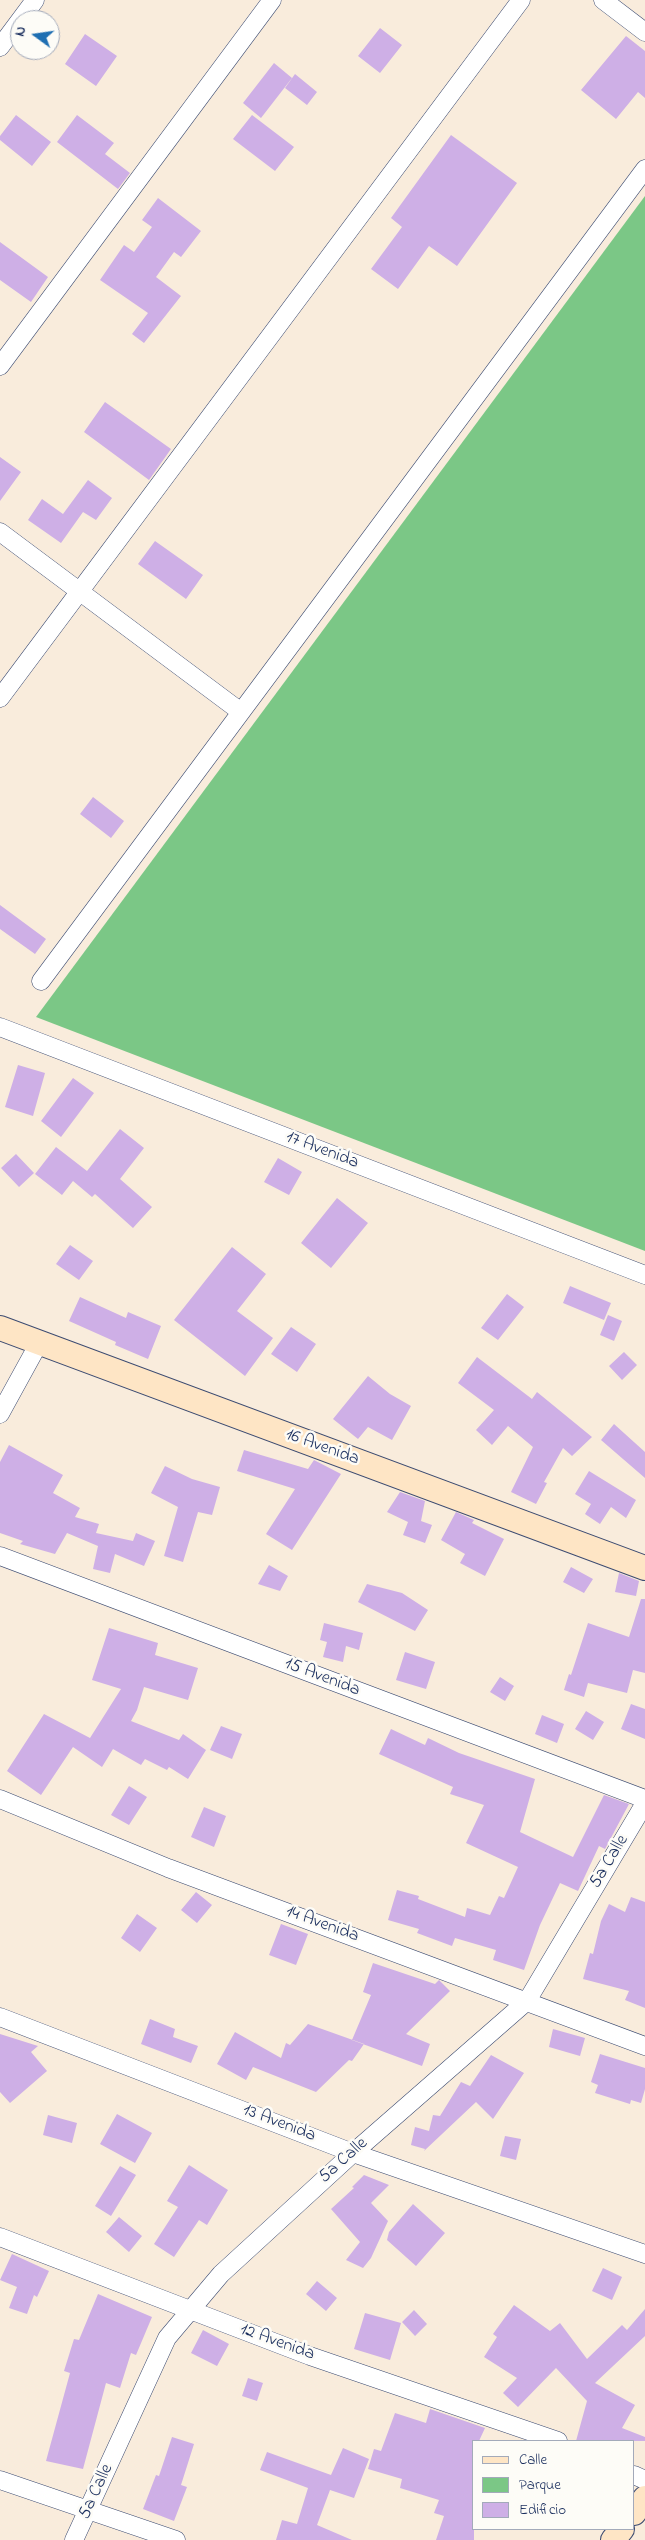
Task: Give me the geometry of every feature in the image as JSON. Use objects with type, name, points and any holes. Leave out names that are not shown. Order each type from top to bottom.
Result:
[{"type":"main road","name":"16 Avenida","points":[[0,1328],[645,1568]]},
{"type":"main road","points":[[635,2512],[645,2498]]},
{"type":"main road","points":[[613,2540],[621,2530]]},
{"type":"street","points":[[0,47],[34,0]]},
{"type":"street","points":[[0,366],[272,0]]},
{"type":"street","points":[[0,698],[521,0]]},
{"type":"street","points":[[603,0],[645,32]]},
{"type":"street","points":[[41,981],[645,169]]},
{"type":"street","points":[[0,532],[241,712]]},
{"type":"street","name":"17 Avenida","points":[[0,1028],[645,1275]]},
{"type":"street","points":[[0,1414],[39,1342]]},
{"type":"street","name":"15 Avenida","points":[[0,1556],[645,1799]]},
{"type":"street","name":"14 Avenida","points":[[0,1799],[168,1868],[645,2046]]},
{"type":"street","name":"5a Calle","points":[[74,2540],[90,2509],[167,2338],[221,2274],[352,2153],[527,2001],[645,1803]]},
{"type":"street","name":"13 Avenida","points":[[0,2017],[352,2153],[645,2254]]},
{"type":"street","name":"12 Avenida","points":[[0,2237],[310,2356],[555,2440]]},
{"type":"street","points":[[0,2480],[90,2509],[176,2540]]},
{"type":"green space","points":[[645,196],[645,1251],[36,1017]]},
{"type":"building","points":[[380,28],[402,45],[380,73],[358,56]]},
{"type":"building","points":[[85,34],[117,56],[96,86],[65,64]]},
{"type":"building","points":[[626,36],[645,51],[645,98],[638,92],[616,119],[581,90]]},
{"type":"building","points":[[274,63],[292,78],[261,118],[243,103]]},
{"type":"building","points":[[295,74],[317,92],[307,105],[285,88]]},
{"type":"building","points":[[16,115],[51,142],[32,166],[0,140],[0,136]]},
{"type":"building","points":[[77,115],[114,143],[105,154],[130,173],[118,189],[57,142]]},
{"type":"building","points":[[252,115],[294,147],[275,171],[233,139]]},
{"type":"building","points":[[451,135],[517,183],[457,266],[429,246],[398,289],[371,269],[402,227],[391,218]]},
{"type":"building","points":[[158,198],[201,231],[181,257],[174,252],[156,277],[181,296],[144,343],[132,334],[148,313],[100,280],[124,245],[134,252],[152,227],[142,220]]},
{"type":"building","points":[[0,242],[48,277],[31,302],[0,280]]},
{"type":"building","points":[[105,402],[171,449],[149,480],[84,432]]},
{"type":"building","points":[[0,457],[21,472],[0,501]]},
{"type":"building","points":[[88,480],[112,498],[96,520],[83,512],[61,543],[28,520],[42,499],[63,514]]},
{"type":"building","points":[[155,541],[203,575],[186,599],[138,564]]},
{"type":"building","points":[[93,797],[124,821],[111,838],[80,814]]},
{"type":"building","points":[[0,905],[46,939],[35,954],[0,929]]},
{"type":"building","points":[[18,1065],[45,1073],[33,1116],[5,1107]]},
{"type":"building","points":[[73,1078],[94,1093],[61,1137],[41,1121]]},
{"type":"building","points":[[120,1129],[144,1148],[120,1179],[152,1207],[133,1228],[95,1194],[92,1197],[73,1181],[62,1195],[35,1174],[56,1147],[87,1171]]},
{"type":"building","points":[[16,1154],[34,1173],[19,1187],[1,1168]]},
{"type":"building","points":[[278,1158],[302,1172],[289,1195],[264,1182]]},
{"type":"building","points":[[337,1198],[368,1223],[331,1268],[301,1243]]},
{"type":"building","points":[[70,1245],[93,1261],[79,1280],[56,1264]]},
{"type":"building","points":[[232,1247],[266,1274],[237,1311],[273,1338],[245,1376],[174,1320]]},
{"type":"building","points":[[570,1286],[611,1303],[604,1320],[563,1303]]},
{"type":"building","points":[[507,1294],[524,1307],[498,1340],[481,1328]]},
{"type":"building","points":[[80,1297],[126,1318],[128,1312],[161,1326],[148,1359],[115,1345],[116,1342],[69,1321]]},
{"type":"building","points":[[608,1315],[622,1321],[614,1341],[600,1335]]},
{"type":"building","points":[[291,1327],[316,1344],[297,1372],[271,1354]]},
{"type":"building","points":[[624,1352],[637,1365],[622,1380],[609,1366]]},
{"type":"building","points":[[477,1357],[532,1399],[537,1392],[592,1437],[572,1456],[563,1448],[544,1482],[547,1483],[536,1504],[511,1492],[533,1447],[508,1426],[492,1445],[476,1430],[494,1410],[458,1383]]},
{"type":"building","points":[[368,1376],[390,1394],[411,1406],[392,1440],[368,1427],[358,1439],[333,1419]]},
{"type":"building","points":[[614,1424],[645,1452],[645,1478],[601,1440]]},
{"type":"building","points":[[9,1445],[63,1475],[53,1493],[80,1508],[75,1517],[99,1524],[96,1533],[133,1541],[136,1533],[155,1541],[144,1566],[115,1554],[110,1573],[93,1569],[98,1546],[67,1533],[55,1554],[20,1544],[23,1541],[0,1533],[0,1462]]},
{"type":"building","points":[[244,1450],[308,1469],[314,1460],[341,1474],[292,1550],[266,1534],[295,1489],[237,1471]]},
{"type":"building","points":[[165,1466],[192,1479],[220,1487],[212,1515],[198,1512],[183,1562],[164,1556],[178,1507],[151,1493]]},
{"type":"building","points":[[589,1471],[636,1500],[626,1518],[611,1507],[600,1524],[585,1514],[591,1504],[575,1494]]},
{"type":"building","points":[[400,1492],[425,1501],[421,1521],[432,1525],[425,1543],[403,1535],[408,1522],[387,1512]]},
{"type":"building","points":[[456,1512],[474,1520],[472,1523],[504,1539],[485,1576],[460,1563],[465,1554],[441,1540]]},
{"type":"building","points":[[269,1565],[288,1576],[280,1591],[258,1584]]},
{"type":"building","points":[[571,1567],[593,1579],[584,1593],[563,1582]]},
{"type":"building","points":[[619,1573],[639,1581],[636,1596],[615,1592]]},
{"type":"building","points":[[367,1584],[402,1593],[428,1610],[415,1631],[358,1602]]},
{"type":"building","points":[[641,1599],[645,1599],[645,1673],[633,1670],[627,1693],[588,1683],[584,1697],[564,1690],[569,1674],[571,1675],[588,1623],[629,1637]]},
{"type":"building","points":[[324,1623],[363,1633],[359,1650],[346,1646],[343,1662],[323,1657],[327,1642],[320,1640]]},
{"type":"building","points":[[109,1628],[158,1643],[155,1655],[198,1668],[188,1700],[144,1687],[137,1710],[131,1721],[179,1740],[183,1734],[206,1750],[188,1779],[169,1767],[167,1770],[145,1759],[141,1765],[113,1749],[102,1767],[73,1747],[41,1795],[7,1771],[44,1714],[90,1738],[121,1689],[92,1680]]},
{"type":"building","points":[[405,1652],[435,1662],[426,1689],[396,1680]]},
{"type":"building","points":[[500,1677],[514,1686],[505,1701],[490,1692]]},
{"type":"building","points":[[631,1704],[645,1709],[645,1739],[621,1729]]},
{"type":"building","points":[[586,1711],[604,1722],[593,1740],[575,1729]]},
{"type":"building","points":[[542,1715],[564,1724],[557,1743],[535,1734]]},
{"type":"building","points":[[221,1726],[242,1734],[232,1759],[210,1750]]},
{"type":"building","points":[[391,1729],[425,1745],[428,1738],[459,1753],[535,1779],[520,1832],[573,1857],[604,1795],[629,1804],[605,1849],[599,1846],[578,1891],[560,1883],[540,1925],[524,1970],[493,1960],[496,1950],[455,1938],[452,1946],[417,1933],[419,1929],[388,1920],[397,1890],[419,1896],[418,1899],[465,1917],[467,1908],[490,1915],[499,1896],[504,1898],[518,1867],[466,1843],[484,1805],[450,1794],[453,1787],[379,1754]]},
{"type":"building","points":[[129,1786],[147,1797],[129,1825],[111,1815]]},
{"type":"building","points":[[204,1807],[226,1816],[214,1847],[191,1837]]},
{"type":"building","points":[[196,1892],[212,1905],[197,1923],[181,1910]]},
{"type":"building","points":[[631,1897],[645,1902],[645,2008],[625,2000],[629,1991],[583,1979],[590,1953],[593,1954],[601,1921],[609,1904],[625,1912]]},
{"type":"building","points":[[137,1914],[157,1928],[140,1952],[121,1938]]},
{"type":"building","points":[[281,1924],[308,1934],[296,1965],[269,1955]]},
{"type":"building","points":[[373,1963],[435,1984],[439,1980],[450,1991],[406,2034],[430,2044],[422,2066],[352,2040],[371,1995],[363,1992]]},
{"type":"building","points":[[150,2019],[175,2029],[173,2037],[198,2046],[191,2063],[141,2044]]},
{"type":"building","points":[[308,2024],[364,2044],[352,2061],[349,2060],[316,2092],[253,2067],[246,2080],[217,2064],[235,2032],[281,2058],[286,2043],[290,2045]]},
{"type":"building","points":[[553,2029],[585,2038],[580,2056],[549,2047]]},
{"type":"building","points":[[0,2034],[38,2046],[31,2052],[47,2071],[10,2103],[0,2092]]},
{"type":"building","points":[[600,2054],[645,2068],[645,2089],[641,2103],[631,2100],[630,2104],[595,2093],[598,2085],[591,2082]]},
{"type":"building","points":[[491,2055],[524,2073],[493,2119],[476,2102],[424,2151],[425,2149],[411,2145],[415,2127],[429,2131],[433,2115],[440,2116],[461,2082],[470,2086]]},
{"type":"building","points":[[117,2114],[152,2133],[135,2163],[100,2144]]},
{"type":"building","points":[[48,2115],[77,2123],[72,2143],[43,2135]]},
{"type":"building","points":[[505,2136],[521,2139],[516,2160],[500,2156]]},
{"type":"building","points":[[189,2165],[228,2190],[207,2225],[199,2220],[174,2257],[154,2244],[178,2207],[167,2201]]},
{"type":"building","points":[[120,2166],[136,2175],[111,2216],[95,2206]]},
{"type":"building","points":[[364,2175],[389,2185],[371,2203],[388,2221],[371,2258],[363,2268],[346,2260],[360,2242],[331,2209],[354,2188],[352,2187]]},
{"type":"building","points":[[413,2204],[445,2233],[416,2266],[387,2240],[389,2232]]},
{"type":"building","points":[[119,2217],[142,2236],[129,2252],[106,2232]]},
{"type":"building","points":[[12,2254],[49,2271],[37,2297],[34,2295],[27,2314],[9,2308],[17,2287],[0,2280]]},
{"type":"building","points":[[603,2268],[622,2277],[612,2300],[592,2291]]},
{"type":"building","points":[[317,2281],[337,2298],[326,2311],[306,2294]]},
{"type":"building","points":[[98,2294],[152,2317],[136,2355],[131,2353],[120,2388],[106,2383],[83,2469],[46,2461],[70,2373],[64,2371],[74,2339],[79,2340]]},
{"type":"building","points":[[514,2305],[550,2331],[560,2323],[587,2359],[622,2325],[627,2330],[645,2309],[645,2336],[595,2383],[635,2405],[622,2428],[645,2437],[645,2441],[576,2440],[587,2401],[556,2368],[518,2407],[503,2393],[517,2378],[484,2357],[497,2337],[493,2334]]},
{"type":"building","points":[[414,2310],[427,2324],[415,2336],[402,2322]]},
{"type":"building","points":[[365,2313],[401,2323],[390,2360],[354,2349]]},
{"type":"building","points":[[203,2330],[229,2344],[217,2366],[191,2353]]},
{"type":"building","points":[[248,2378],[263,2383],[257,2401],[242,2396]]},
{"type":"building","points":[[430,2409],[485,2428],[479,2440],[472,2440],[472,2530],[474,2530],[474,2540],[436,2540],[444,2516],[434,2513],[439,2500],[400,2488],[402,2479],[368,2469],[374,2449],[381,2451],[395,2413],[426,2423]]},
{"type":"building","points":[[172,2437],[194,2444],[181,2485],[187,2487],[174,2521],[143,2509],[156,2475],[159,2476]]},
{"type":"building","points":[[343,2448],[369,2459],[354,2498],[330,2490],[317,2525],[352,2540],[276,2540],[282,2520],[297,2524],[308,2488],[260,2470],[267,2452],[331,2475]]}]
